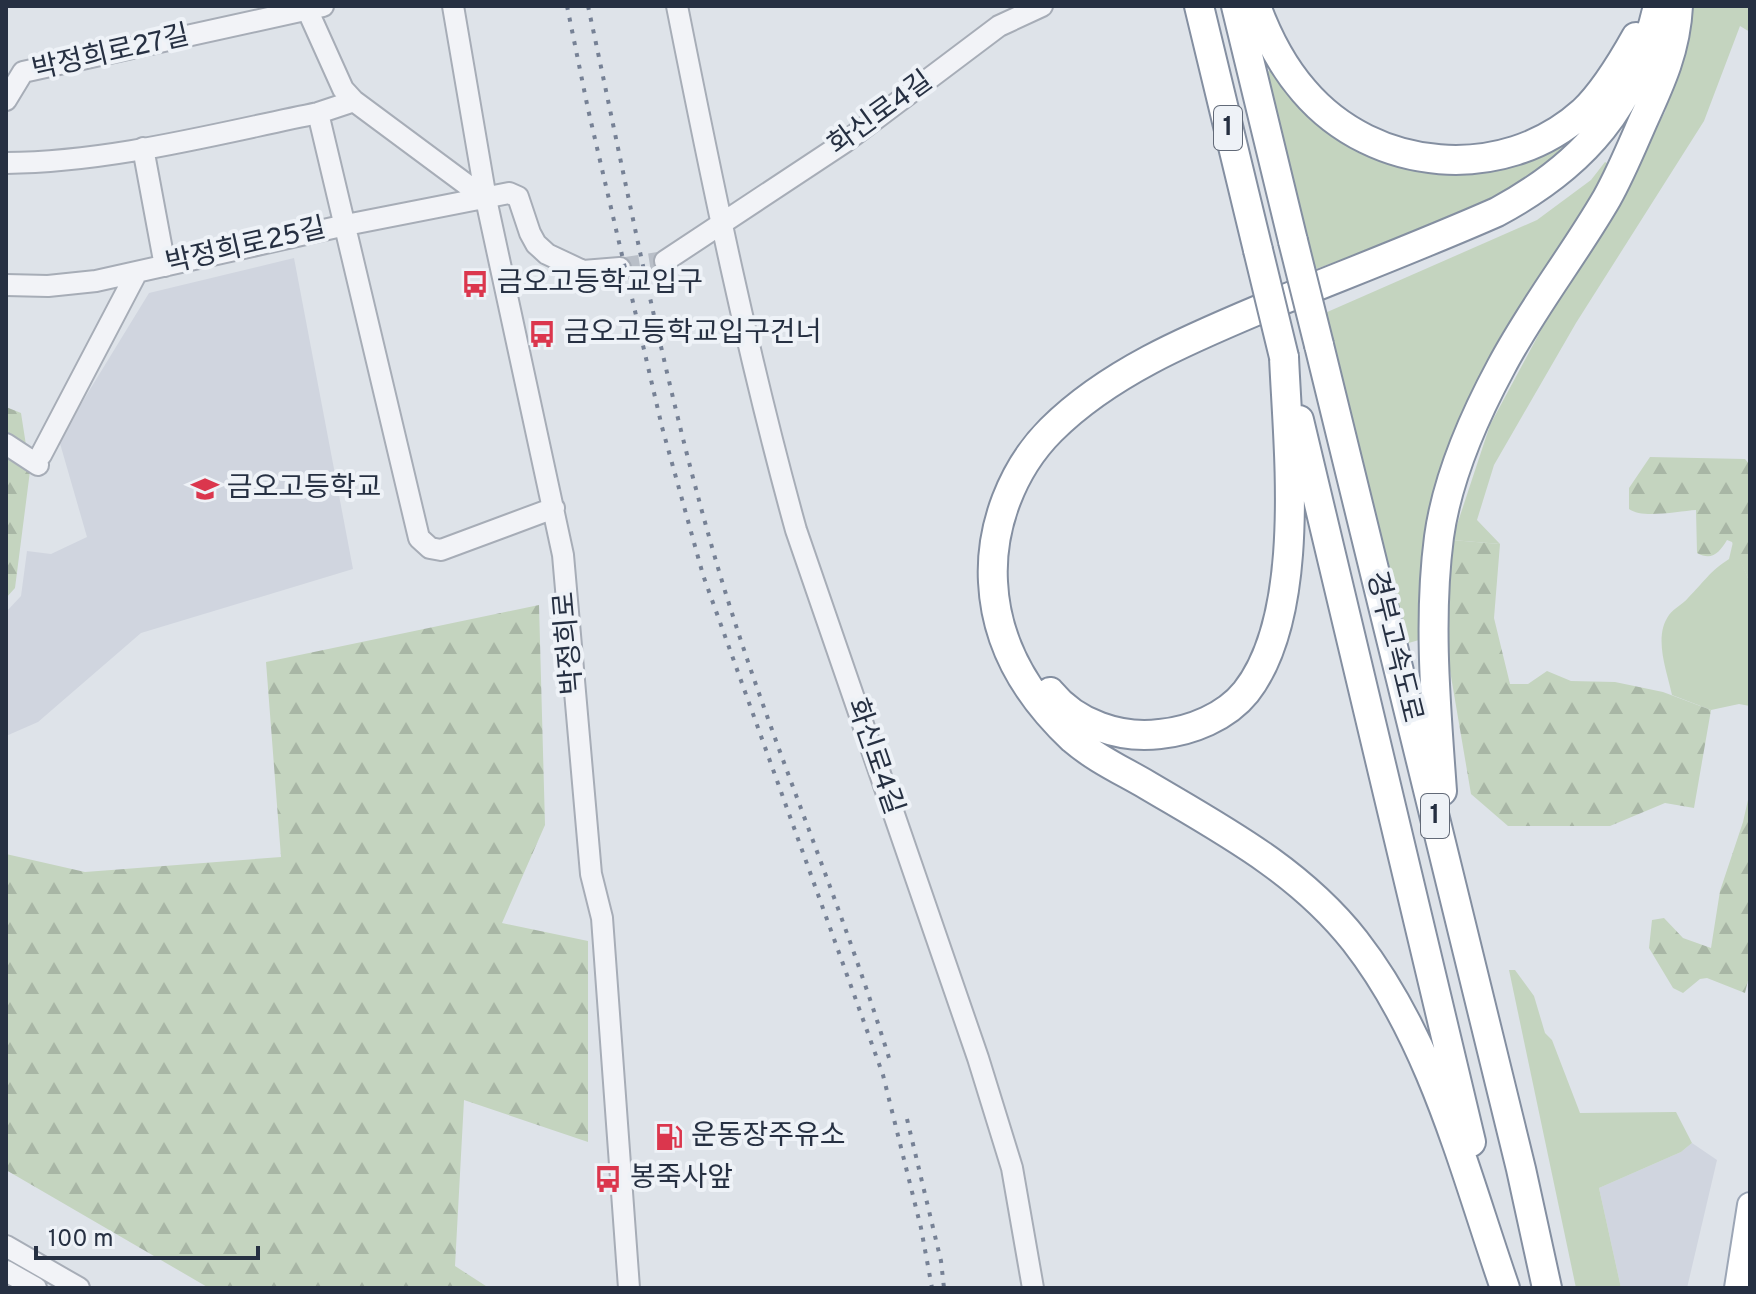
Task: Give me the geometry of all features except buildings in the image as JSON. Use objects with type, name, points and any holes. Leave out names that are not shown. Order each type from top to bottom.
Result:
[{"type":"highway","name":"경부고속도로","points":[[1199,6],[1505,1288]]},
{"type":"highway","name":"경부고속도로","points":[[1236,6],[1521,1169],[1547,1288]]},
{"type":"highway","points":[[1256,6],[1271,42],[1302,89],[1339,123],[1360,136],[1405,155],[1476,161],[1528,148],[1584,111],[1600,93],[1635,39],[1648,6]]},
{"type":"highway","points":[[1505,1288],[1429,1069],[1381,978],[1321,902],[1294,878],[1241,840],[1077,742],[1036,700],[1007,652],[999,627],[994,597],[994,547],[1009,495],[1034,451],[1067,416],[1105,388],[1148,361],[1229,322],[1497,212],[1535,192],[1568,166],[1587,149],[1630,85],[1658,6]]},
{"type":"highway","points":[[1284,357],[1290,504],[1287,553],[1280,609],[1254,681],[1224,711],[1181,731],[1157,735],[1115,732],[1076,715],[1059,702],[1028,659],[1016,627],[1010,589],[1011,544],[1017,524],[1024,502],[1053,453],[1108,407],[1156,376],[1221,345],[1453,248],[1509,222],[1554,196],[1581,175],[1617,130],[1656,56],[1677,6]]},
{"type":"highway","points":[[1448,872],[1433,619],[1440,535],[1448,499],[1470,433],[1500,369],[1609,195],[1668,67],[1677,32],[1677,6]]},
{"type":"main road","points":[[1737,1288],[1750,1205]]},
{"type":"street","name":"박정희로","points":[[453,6],[486,199],[563,555],[591,874],[602,918],[629,1288]]},
{"type":"street","name":"화신로4길","points":[[677,6],[721,224],[772,445],[796,530],[978,1058],[1012,1168],[1033,1288]]},
{"type":"street","name":"화신로4길","points":[[665,261],[845,142],[999,26],[1042,6]]},
{"type":"street","points":[[315,8],[343,89],[354,101],[486,199],[509,193],[518,197],[530,233],[547,254],[583,271],[620,268]]},
{"type":"street","name":"박정희로27길","points":[[6,100],[23,72],[315,8]]},
{"type":"street","points":[[6,163],[47,163],[143,148],[318,113],[354,101]]},
{"type":"street","points":[[318,113],[419,538],[430,548],[441,550],[554,508]]},
{"type":"street","points":[[143,148],[165,266]]},
{"type":"street","name":"박정희로25길","points":[[6,285],[96,281],[346,225],[486,199]]},
{"type":"street","points":[[6,444],[39,460],[137,272]]},
{"type":"street","points":[[6,1246],[79,1288]]},
{"type":"street","points":[[6,1271],[36,1288]]},
{"type":"shaded area","name":"금오고등학교","points":[[294,258],[353,569],[141,633],[38,722],[6,736],[6,612],[21,596],[27,551],[51,554],[87,537],[59,440],[149,293]]},
{"type":"shaded area","points":[[1692,1143],[1717,1160],[1687,1288],[1621,1288],[1599,1188],[1681,1152]]},
{"type":"green space","points":[[1692,6],[1750,6],[1750,32],[1740,26],[1704,121],[1576,323],[1494,465],[1477,520],[1500,544],[1452,540],[1490,425],[1562,291],[1665,112]]},
{"type":"green space","points":[[1275,68],[1402,166],[1457,174],[1490,172],[1518,163],[1572,132],[1579,142],[1503,196],[1435,226],[1313,270],[1265,73]]},
{"type":"green space","points":[[1605,162],[1613,166],[1484,367],[1458,430],[1426,638],[1405,644],[1325,313],[1537,220],[1591,180]]},
{"type":"green space","points":[[6,407],[21,413],[30,471],[15,588],[6,598]]},
{"type":"green space","points":[[1650,457],[1745,459],[1750,465],[1750,583],[1732,542],[1727,540],[1711,556],[1697,553],[1696,510],[1643,514],[1629,509],[1629,488]]},
{"type":"green space","points":[[1452,540],[1500,544],[1494,618],[1510,684],[1528,684],[1547,671],[1571,681],[1615,682],[1663,692],[1711,710],[1694,808],[1665,803],[1610,826],[1508,826],[1471,794],[1446,647],[1446,564]]},
{"type":"green space","points":[[1733,542],[1750,583],[1750,706],[1739,704],[1711,710],[1672,695],[1662,633],[1671,613],[1729,559]]},
{"type":"green space","points":[[539,605],[545,825],[502,923],[588,941],[588,1142],[464,1100],[455,1266],[489,1288],[209,1288],[6,1170],[6,854],[85,872],[281,857],[266,662]]},
{"type":"green space","points":[[1750,791],[1750,972],[1745,993],[1707,978],[1700,979],[1683,993],[1673,988],[1649,948],[1652,920],[1664,918],[1683,938],[1711,948],[1720,891]]},
{"type":"green space","points":[[1509,970],[1515,970],[1534,996],[1545,1033],[1552,1040],[1580,1113],[1676,1112],[1692,1143],[1681,1152],[1599,1188],[1621,1288],[1576,1288]]},
{"type":"tunnel","points":[[620,268],[665,261]]},
{"type":"railway","points":[[567,6],[662,427],[703,575],[883,1075],[921,1228],[932,1288]]},
{"type":"railway","points":[[588,6],[663,354],[716,561],[756,686],[847,933],[889,1058]]},
{"type":"railway","points":[[907,1119],[941,1261],[944,1288]]},
{"type":"place","name":"금오고등학교입구","points":[[475,284]]},
{"type":"place","name":"금오고등학교입구건너","points":[[542,334]]},
{"type":"place","name":"금오고등학교","points":[[205,489]]},
{"type":"place","name":"운동장주유소","points":[[669,1137]]},
{"type":"place","name":"봉죽사앞","points":[[608,1179]]}]
